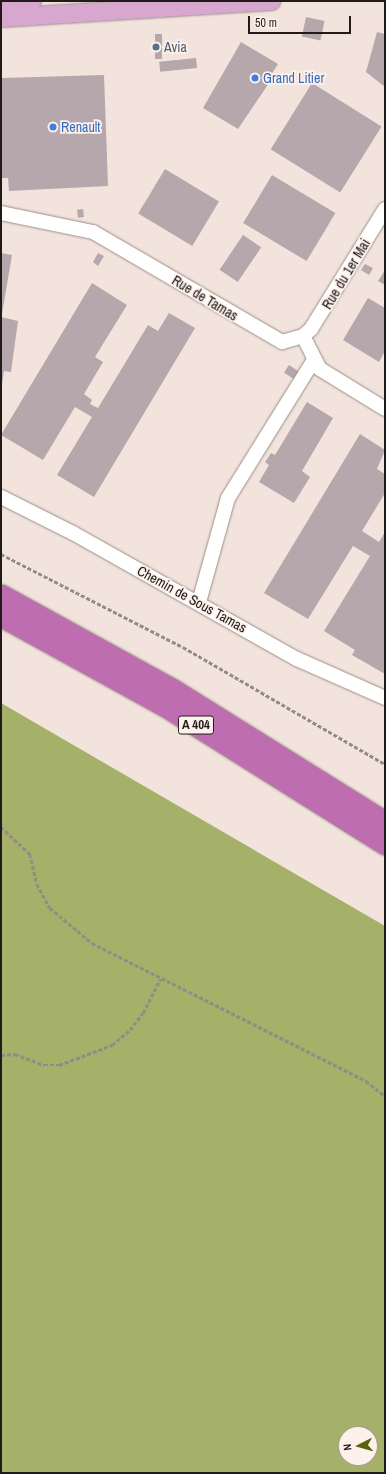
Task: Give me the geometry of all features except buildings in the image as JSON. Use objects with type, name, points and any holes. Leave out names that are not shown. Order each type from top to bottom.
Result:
[{"type":"highway","name":"A 404","points":[[1,595],[172,689],[385,822]]},
{"type":"highway","name":"A 404","points":[[1,616],[165,706],[385,844]]},
{"type":"main road","points":[[1,2],[32,1]]},
{"type":"main road","points":[[1,18],[270,1]]},
{"type":"street","name":"Rue du 1er Mai","points":[[303,336],[318,320],[385,209]]},
{"type":"street","name":"Rue de Tamas","points":[[1,213],[93,232],[274,340],[282,342],[303,336]]},
{"type":"street","points":[[303,336],[314,360],[320,369],[385,409]]},
{"type":"street","points":[[198,602],[228,498],[314,360]]},
{"type":"street","name":"Chemin de Sous Tamas","points":[[1,497],[198,602],[297,659],[385,698]]},
{"type":"path","points":[[1,554],[183,647],[385,764]]},
{"type":"path","points":[[1,827],[30,854],[37,884],[58,918],[92,943],[160,979],[366,1081],[385,1096]]},
{"type":"path","points":[[1,1055],[15,1054],[44,1065],[59,1065],[112,1045],[130,1030],[143,1013],[160,979]]},
{"type":"green space","points":[[1,703],[385,926],[385,1473],[1,1473]]},
{"type":"place","name":"Avia","points":[[156,47]]},
{"type":"place","name":"Grand Litier","points":[[255,78]]},
{"type":"place","name":"Renault","points":[[53,127]]}]
